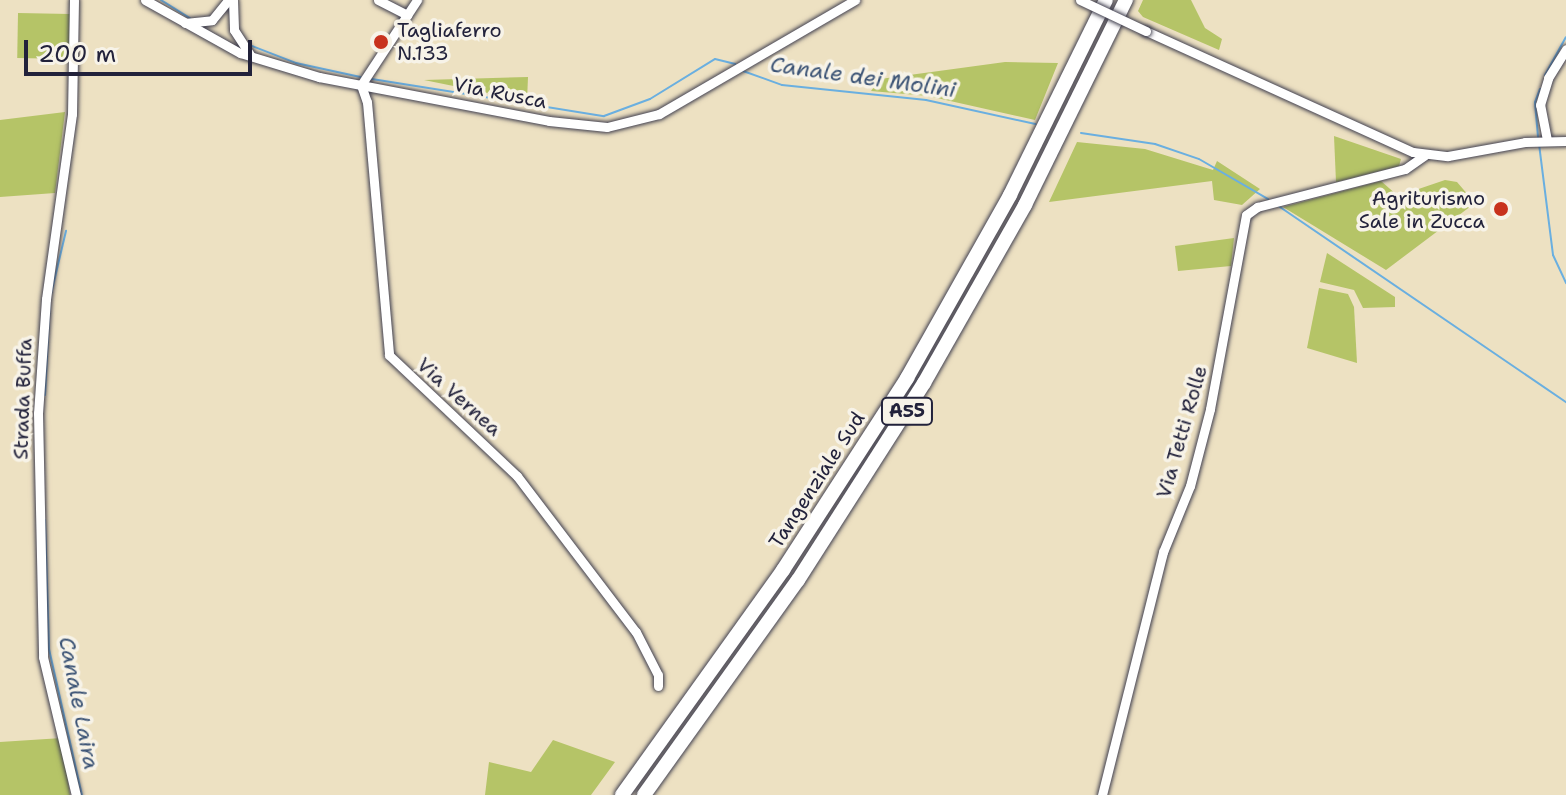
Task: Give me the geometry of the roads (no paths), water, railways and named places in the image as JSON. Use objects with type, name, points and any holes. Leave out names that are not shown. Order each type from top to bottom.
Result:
[{"type":"highway","name":"Tangenziale Sud","points":[[622,795],[783,570],[907,378],[1010,195],[1106,0]]},
{"type":"highway","name":"Tangenziale Sud","points":[[644,795],[798,580],[924,383],[1025,205],[1126,0]]},
{"type":"street","name":"Via Rusca","points":[[145,0],[253,57],[361,85],[549,121],[607,127],[659,114],[855,0]]},
{"type":"street","points":[[212,33],[215,18],[231,0]]},
{"type":"street","points":[[231,0],[234,28]]},
{"type":"street","points":[[378,0],[407,15]]},
{"type":"street","points":[[361,85],[417,0]]},
{"type":"street","points":[[1080,0],[1425,155],[1474,154],[1540,141],[1566,141]]},
{"type":"street","name":"Strada Buffa","points":[[74,1],[72,114],[46,299],[38,428],[43,657],[76,795]]},
{"type":"street","points":[[182,22],[227,16],[253,57]]},
{"type":"street","points":[[222,39],[234,28]]},
{"type":"street","points":[[1540,141],[1540,105],[1548,78],[1566,49]]},
{"type":"street","name":"Via Vernea","points":[[361,85],[367,102],[389,355],[517,476],[636,632],[658,675],[658,686]]},
{"type":"street","name":"Via Tetti Rolle","points":[[1102,795],[1163,552],[1204,434],[1246,215],[1263,205],[1385,176],[1425,155]]},
{"type":"waterway","name":"Canale dei Molini","points":[[161,0],[190,18]]},
{"type":"waterway","points":[[1545,75],[1566,37]]},
{"type":"waterway","name":"Canale dei Molini","points":[[247,44],[296,63],[360,77]]},
{"type":"waterway","name":"Canale dei Molini","points":[[372,79],[604,116],[650,99],[715,59],[735,64]]},
{"type":"waterway","name":"Canale dei Molini","points":[[743,71],[782,85],[926,100],[1035,124]]},
{"type":"waterway","points":[[1538,137],[1535,102],[1540,89]]},
{"type":"waterway","name":"Canale dei Molini","points":[[1081,133],[1155,144],[1199,159],[1268,199]]},
{"type":"waterway","points":[[1539,144],[1553,255],[1566,283]]},
{"type":"waterway","name":"Canale dei Molini","points":[[1277,205],[1566,402]]},
{"type":"waterway","name":"Canale Laira","points":[[51,294],[66,231]]},
{"type":"waterway","name":"Canale Laira","points":[[45,395],[50,300]]},
{"type":"waterway","name":"Canale Laira","points":[[45,520],[49,649],[82,795]]},
{"type":"place","name":"Tagliaferro N.133","points":[[381,42]]},
{"type":"place","name":"Agriturismo Sale in Zucca","points":[[1501,209]]}]
